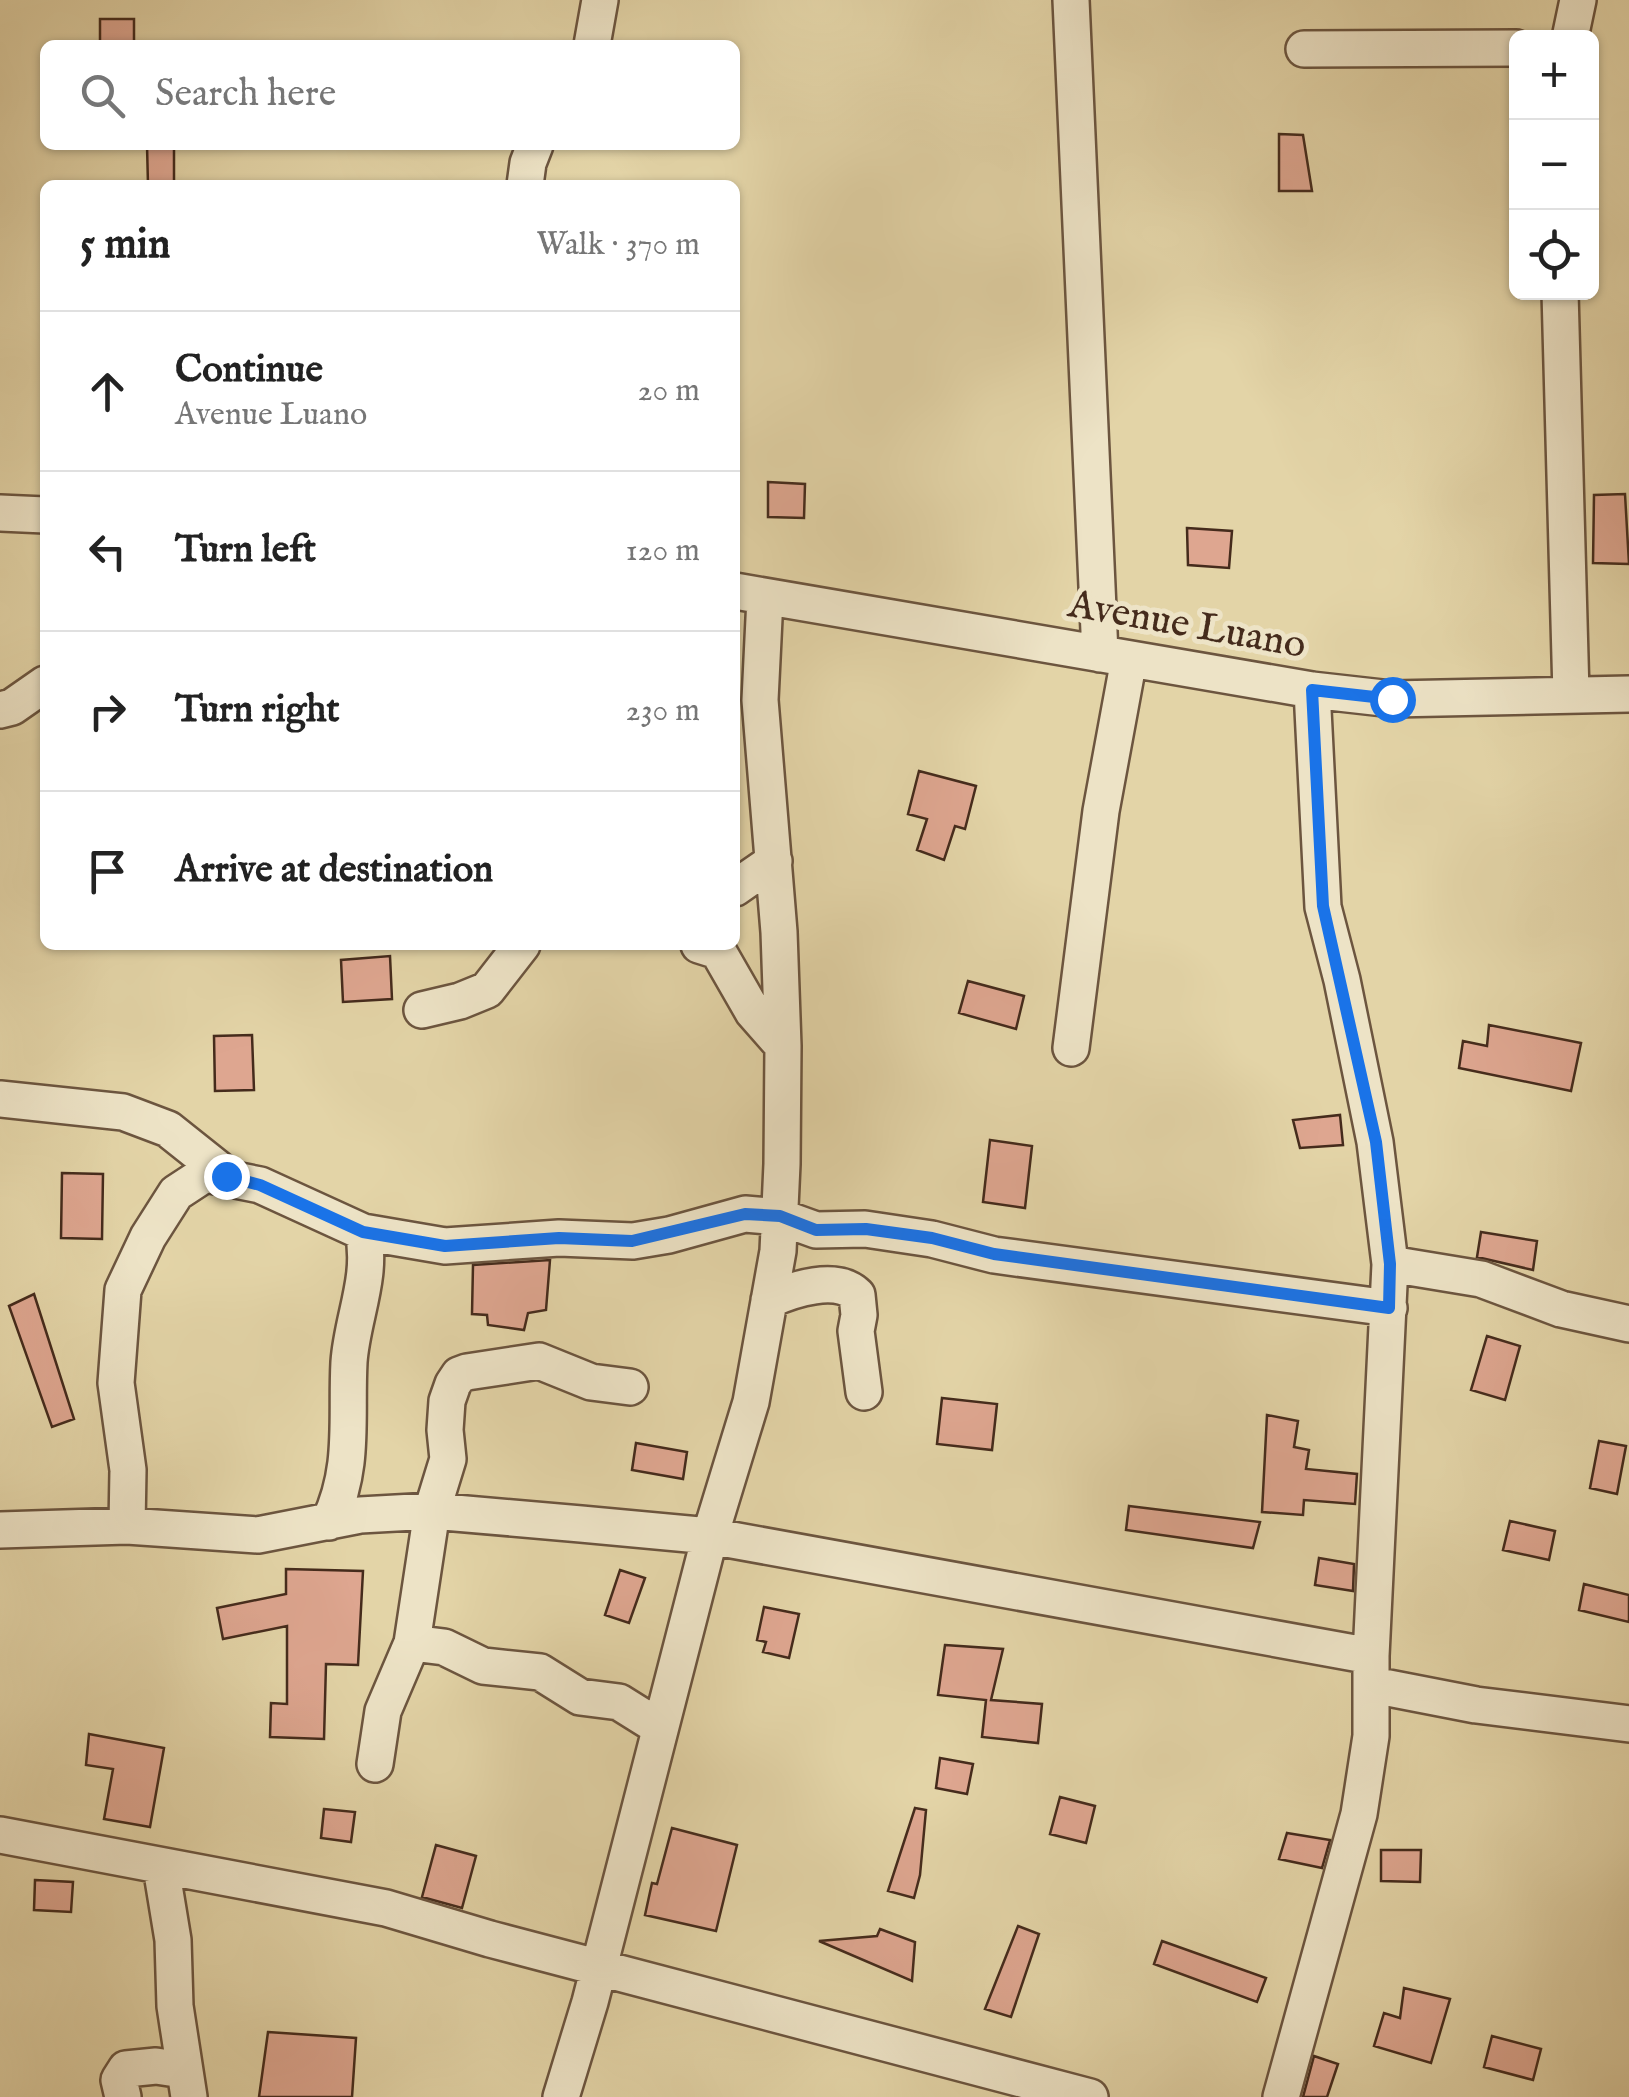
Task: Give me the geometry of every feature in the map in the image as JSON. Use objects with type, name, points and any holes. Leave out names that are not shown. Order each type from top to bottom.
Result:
[{"type":"street","points":[[594,40],[600,0]]},
{"type":"street","points":[[1071,0],[1114,656],[1101,812],[1071,1048]]},
{"type":"street","points":[[1572,30],[1578,0]]},
{"type":"street","points":[[1304,49],[1509,48]]},
{"type":"street","points":[[526,180],[533,150]]},
{"type":"street","points":[[1560,300],[1571,694]]},
{"type":"street","points":[[0,513],[40,515]]},
{"type":"street","points":[[561,2097],[710,1536],[751,1402],[780,1216],[783,1046],[774,861],[750,594]]},
{"type":"street","name":"Avenue Luano","points":[[750,594],[1312,690],[1392,699],[1629,694]]},
{"type":"street","points":[[0,710],[12,707],[40,687]]},
{"type":"street","points":[[1281,2097],[1359,1814],[1372,1736],[1390,1264],[1376,1142],[1323,906],[1312,690]]},
{"type":"street","points":[[740,885],[774,861]]},
{"type":"street","points":[[422,1010],[460,1002],[487,990],[518,950]]},
{"type":"street","points":[[715,950],[753,1012],[783,1046]]},
{"type":"street","points":[[0,1099],[123,1112],[168,1129],[226,1176]]},
{"type":"street","points":[[127,1526],[128,1470],[116,1369],[123,1290],[176,1192],[205,1174],[260,1185],[363,1232],[445,1246],[559,1238],[632,1241],[745,1214],[780,1216],[816,1230],[866,1229],[932,1238],[994,1254],[1389,1308]]},
{"type":"street","points":[[329,1522],[340,1499],[346,1466],[349,1363],[367,1260],[363,1232]]},
{"type":"street","points":[[1390,1264],[1480,1279],[1562,1309],[1629,1324]]},
{"type":"street","points":[[769,1300],[808,1288],[836,1285],[848,1286],[857,1294],[856,1331],[864,1392]]},
{"type":"street","points":[[375,1764],[383,1712],[412,1643],[432,1511],[448,1459],[445,1430],[452,1384],[467,1372],[538,1361],[592,1382],[630,1387]]},
{"type":"street","points":[[448,1459],[494,1516]]},
{"type":"street","points":[[0,1530],[127,1526],[258,1535],[360,1515],[432,1511],[710,1536],[1372,1670],[1476,1706],[1629,1724]]},
{"type":"street","points":[[412,1643],[444,1647],[483,1666],[540,1672],[580,1696],[619,1702],[659,1727]]},
{"type":"street","points":[[0,1834],[386,1908],[1090,2097]]},
{"type":"street","points":[[161,1867],[173,1940],[175,2006],[186,2084]]},
{"type":"street","points":[[122,2097],[119,2080],[126,2069],[156,2066],[186,2084]]},
{"type":"building","points":[[100,19],[134,19],[134,40],[100,40]]},
{"type":"building","points":[[1279,134],[1303,135],[1312,191],[1279,191]]},
{"type":"building","points":[[147,150],[174,150],[174,180],[148,180]]},
{"type":"building","points":[[768,482],[805,484],[804,518],[768,517]]},
{"type":"building","points":[[1625,494],[1629,564],[1593,563],[1594,495]]},
{"type":"building","points":[[1187,528],[1232,531],[1229,568],[1188,565]]},
{"type":"building","points":[[919,771],[976,786],[965,829],[955,826],[944,860],[917,850],[927,819],[908,814]]},
{"type":"building","points":[[390,956],[392,999],[343,1002],[341,960]]},
{"type":"building","points":[[968,981],[1024,996],[1016,1029],[959,1013]]},
{"type":"building","points":[[1489,1025],[1581,1043],[1571,1091],[1459,1068],[1463,1041],[1487,1046]]},
{"type":"building","points":[[252,1035],[254,1090],[215,1091],[214,1036]]},
{"type":"building","points":[[1340,1115],[1343,1145],[1300,1148],[1293,1120]]},
{"type":"building","points":[[990,1140],[1032,1146],[1025,1208],[983,1202]]},
{"type":"building","points":[[62,1173],[103,1174],[102,1239],[61,1238]]},
{"type":"building","points":[[1481,1232],[1537,1241],[1533,1270],[1477,1257]]},
{"type":"building","points":[[550,1260],[546,1310],[528,1313],[524,1330],[488,1325],[487,1315],[472,1314],[473,1265]]},
{"type":"building","points":[[34,1294],[74,1419],[52,1427],[9,1306]]},
{"type":"building","points":[[1487,1336],[1520,1346],[1505,1400],[1471,1390]]},
{"type":"building","points":[[942,1398],[997,1404],[992,1450],[937,1444]]},
{"type":"building","points":[[1267,1415],[1298,1421],[1294,1447],[1309,1450],[1306,1469],[1357,1474],[1355,1504],[1304,1500],[1303,1515],[1262,1512]]},
{"type":"building","points":[[1599,1441],[1626,1446],[1617,1494],[1590,1488]]},
{"type":"building","points":[[636,1443],[687,1452],[683,1479],[632,1470]]},
{"type":"building","points":[[1129,1506],[1260,1522],[1253,1548],[1126,1530]]},
{"type":"building","points":[[1510,1521],[1555,1531],[1549,1560],[1503,1550]]},
{"type":"building","points":[[1319,1558],[1354,1564],[1353,1591],[1315,1585]]},
{"type":"building","points":[[286,1569],[363,1571],[358,1665],[326,1664],[324,1739],[270,1737],[271,1703],[287,1704],[287,1626],[223,1639],[217,1608],[286,1594]]},
{"type":"building","points":[[620,1570],[645,1578],[629,1623],[605,1615]]},
{"type":"building","points":[[1584,1584],[1629,1595],[1629,1622],[1579,1610]]},
{"type":"building","points":[[764,1607],[799,1614],[789,1658],[763,1652],[766,1642],[757,1640]]},
{"type":"building","points":[[945,1645],[1003,1649],[991,1700],[1042,1704],[1038,1743],[982,1737],[986,1700],[938,1695]]},
{"type":"building","points":[[89,1734],[164,1748],[150,1827],[104,1819],[113,1769],[86,1765]]},
{"type":"building","points":[[940,1758],[973,1764],[967,1794],[936,1788]]},
{"type":"building","points":[[1060,1797],[1095,1806],[1086,1843],[1050,1834]]},
{"type":"building","points":[[915,1808],[926,1810],[914,1898],[888,1891]]},
{"type":"building","points":[[324,1809],[355,1812],[351,1842],[321,1838]]},
{"type":"building","points":[[672,1828],[737,1845],[716,1931],[645,1915]]},
{"type":"building","points":[[1287,1833],[1330,1840],[1322,1868],[1279,1859]]},
{"type":"building","points":[[436,1845],[476,1856],[462,1908],[422,1897]]},
{"type":"building","points":[[1381,1850],[1421,1850],[1420,1882],[1381,1881]]},
{"type":"building","points":[[35,1880],[73,1882],[71,1912],[34,1910]]},
{"type":"building","points":[[1018,1926],[1039,1934],[1011,2017],[985,2009]]},
{"type":"building","points":[[880,1929],[915,1942],[912,1981],[819,1941],[877,1936]]},
{"type":"building","points":[[1162,1941],[1266,1978],[1257,2002],[1154,1964]]},
{"type":"building","points":[[1404,1988],[1450,1999],[1431,2063],[1374,2046],[1384,2013],[1400,2018]]},
{"type":"building","points":[[268,2032],[356,2038],[352,2097],[259,2097]]},
{"type":"building","points":[[1492,2036],[1541,2049],[1533,2080],[1484,2067]]},
{"type":"building","points":[[1314,2056],[1338,2064],[1327,2097],[1303,2097]]},
{"type":"route","points":[[226,1176],[260,1185],[363,1232],[445,1246],[559,1238],[632,1241],[745,1214],[780,1216],[816,1230],[866,1229],[932,1238],[994,1254],[1389,1308],[1390,1264],[1376,1142],[1323,906],[1312,690],[1392,699]]}]
